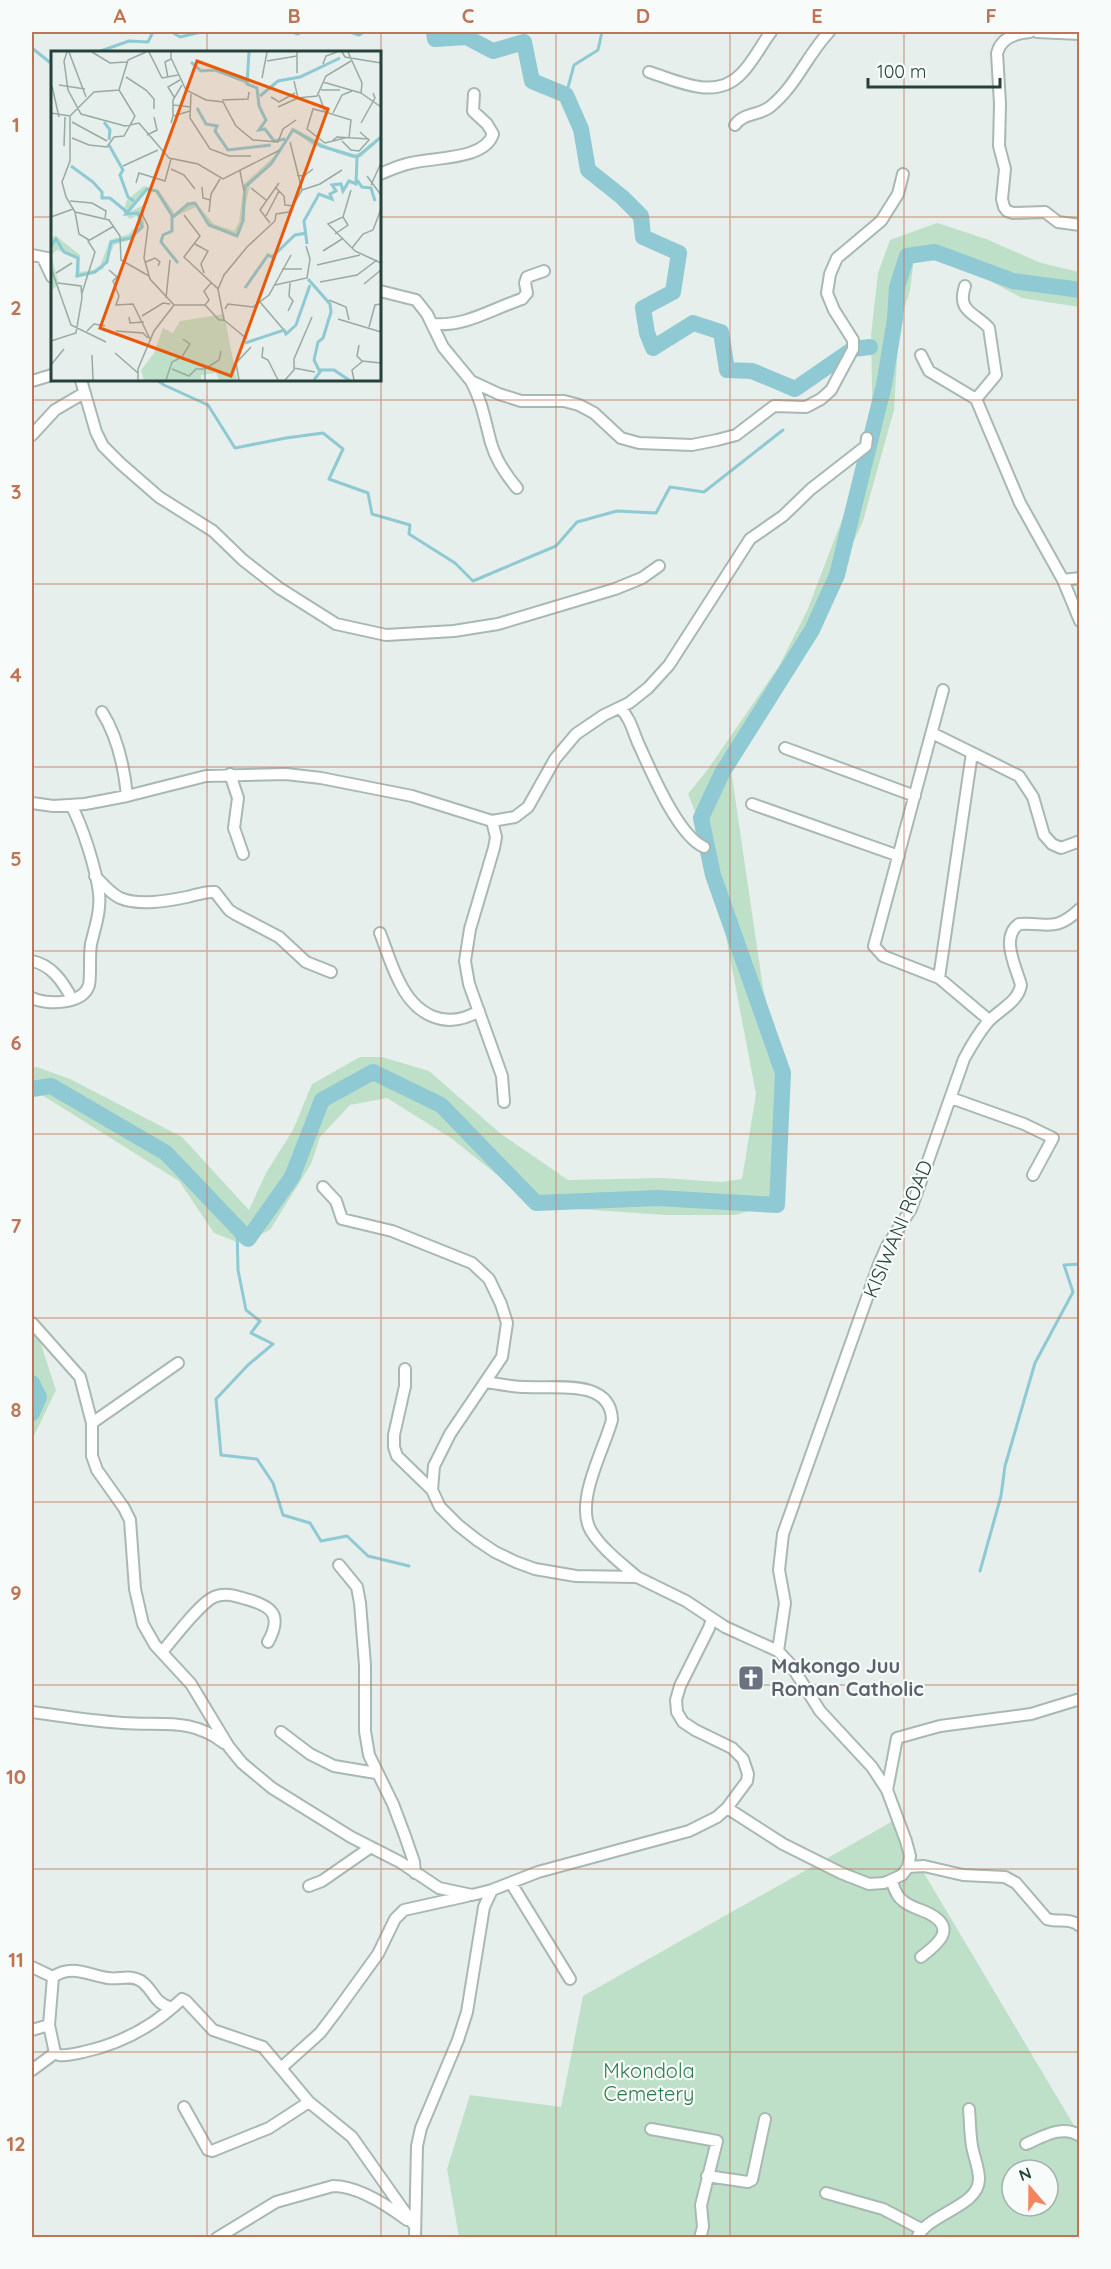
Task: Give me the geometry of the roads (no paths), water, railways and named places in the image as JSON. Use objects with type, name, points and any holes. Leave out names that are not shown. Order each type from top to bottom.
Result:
[{"type":"street","points":[[649,72],[697,87],[724,86],[741,74],[771,32]]},
{"type":"street","points":[[735,125],[741,118],[765,111],[772,106],[794,82],[805,62],[829,32]]},
{"type":"street","points":[[1030,32],[1012,36],[1004,41],[997,53],[1000,104],[999,146],[1005,169],[1002,199],[1004,207],[1013,213],[1045,212],[1058,222],[1080,225]]},
{"type":"street","points":[[1038,32],[1080,34]]},
{"type":"street","points":[[381,174],[410,163],[451,157],[483,148],[489,143],[493,134],[487,124],[472,111],[474,94]]},
{"type":"street","points":[[471,381],[521,401],[564,401],[579,405],[594,412],[621,438],[647,444],[692,445],[736,435],[774,406],[806,406],[821,399],[831,390],[853,349],[853,340],[847,327],[834,310],[827,293],[830,274],[837,258],[881,222],[898,194],[903,174]]},
{"type":"street","points":[[42,257],[51,275]]},
{"type":"street","points":[[432,324],[447,326],[462,322],[522,299],[527,293],[525,283],[527,277],[544,271]]},
{"type":"street","points":[[965,286],[962,296],[968,311],[988,328],[996,375],[976,399]]},
{"type":"street","points":[[381,291],[416,300],[432,324],[443,347],[471,381],[481,401],[491,445],[503,470],[517,488]]},
{"type":"street","points":[[921,355],[929,370],[976,399],[1020,503],[1063,580],[1080,621]]},
{"type":"street","points":[[32,381],[51,375]]},
{"type":"street","points":[[81,381],[96,432],[103,446],[120,464],[159,497],[213,531],[243,560],[279,588],[336,624],[386,635],[454,631],[498,624],[615,589],[642,578],[659,567]]},
{"type":"street","points":[[32,435],[55,410],[84,393]]},
{"type":"street","points":[[32,803],[53,806],[71,805],[127,796],[193,778],[230,774],[286,774],[321,778],[412,796],[492,821],[506,820],[528,807],[555,759],[576,734],[639,695],[669,666],[750,539],[783,516],[812,489],[866,446],[867,438]]},
{"type":"street","points":[[1063,580],[1080,578]]},
{"type":"street","points":[[944,690],[874,946],[883,956],[939,978],[989,1020]]},
{"type":"street","points":[[620,708],[630,722],[651,774],[666,799],[691,837],[705,847]]},
{"type":"street","points":[[102,712],[113,730],[119,748],[127,796]]},
{"type":"street","points":[[932,733],[1019,776],[1033,797],[1044,835],[1052,844],[1061,848],[1080,841]]},
{"type":"street","points":[[785,748],[915,796]]},
{"type":"street","points":[[939,978],[972,753]]},
{"type":"street","points":[[230,774],[239,804],[234,818],[234,828],[243,854]]},
{"type":"street","points":[[752,804],[899,856]]},
{"type":"street","points":[[32,998],[46,1003],[72,999],[81,995],[89,984],[89,958],[99,906],[95,876],[82,831],[71,805]]},
{"type":"street","points":[[492,821],[496,837],[465,949],[466,973],[502,1076],[504,1102]]},
{"type":"street","points":[[95,876],[110,891],[130,901],[141,902],[178,898],[207,891],[215,892],[235,915],[279,937],[306,963],[331,972]]},
{"type":"street","name":"KISIWANI ROAD","points":[[778,1651],[785,1603],[778,1570],[779,1552],[786,1519],[805,1475],[879,1264],[887,1246],[911,1209],[964,1059],[989,1020],[1012,1001],[1020,989],[1010,933],[1014,927],[1022,924],[1056,925],[1069,919],[1080,909]]},
{"type":"street","points":[[380,933],[399,981],[420,1008],[435,1017],[452,1021],[465,1019],[479,1011]]},
{"type":"street","points":[[32,961],[48,967],[72,999]]},
{"type":"street","points":[[951,1098],[1024,1124],[1053,1138],[1033,1174]]},
{"type":"street","points":[[323,1187],[336,1201],[342,1219],[388,1230],[472,1263],[489,1279],[501,1304],[507,1323],[502,1357],[440,1450],[434,1466],[432,1490]]},
{"type":"street","points":[[32,1323],[80,1377],[92,1423],[92,1456],[97,1470],[130,1520],[135,1589],[143,1624],[155,1645],[191,1684],[229,1747],[242,1763],[272,1788],[351,1837],[400,1862],[439,1888],[472,1895]]},
{"type":"street","points":[[92,1423],[178,1363]]},
{"type":"street","points":[[405,1369],[405,1386],[394,1435],[397,1456],[432,1490],[440,1507],[458,1525],[495,1552],[535,1569],[576,1576],[636,1577]]},
{"type":"street","points":[[486,1382],[528,1387],[580,1388],[597,1393],[604,1398],[612,1413],[612,1420],[585,1501],[585,1516],[591,1531],[636,1577],[686,1601],[740,1635],[778,1651],[791,1665],[820,1711],[872,1767],[887,1790],[906,1841],[910,1856],[908,1867],[902,1875],[891,1880],[869,1884],[841,1873],[783,1844],[727,1808]]},
{"type":"street","points":[[339,1565],[357,1587],[360,1603],[365,1665],[365,1731],[369,1755],[393,1804],[414,1862],[415,1873]]},
{"type":"street","points":[[162,1652],[208,1600],[222,1594],[261,1603],[272,1611],[275,1621],[268,1642]]},
{"type":"street","points":[[281,2068],[320,2033],[374,1961],[395,1919],[404,1910],[492,1890],[565,1864],[641,1846],[689,1831],[717,1817],[727,1808],[747,1781],[748,1774],[743,1759],[732,1748],[683,1722],[677,1712],[676,1700],[680,1686],[712,1618]]},
{"type":"street","points":[[887,1790],[897,1738],[940,1726],[1031,1714],[1080,1699]]},
{"type":"street","points":[[32,1713],[126,1724],[185,1724],[213,1734],[229,1747]]},
{"type":"street","points":[[281,1732],[310,1754],[334,1767],[376,1773]]},
{"type":"street","points":[[309,1886],[322,1881],[371,1847]]},
{"type":"street","points":[[908,1867],[924,1866],[963,1875],[1005,1877],[1016,1883],[1047,1919],[1054,1922],[1070,1920],[1080,1926]]},
{"type":"street","points":[[891,1880],[900,1899],[931,1914],[944,1929],[939,1944],[921,1957]]},
{"type":"street","points":[[511,1883],[570,1979]]},
{"type":"street","points":[[415,2238],[417,2146],[421,2128],[458,2040],[467,2012],[484,1907],[492,1890]]},
{"type":"street","points":[[32,1967],[53,1977]]},
{"type":"street","points":[[53,1977],[59,1973],[81,1971],[109,1978],[132,1978],[143,1983],[159,2003],[172,2008]]},
{"type":"street","points":[[53,1977],[49,2025],[55,2053]]},
{"type":"street","points":[[55,2053],[63,2056],[120,2042],[148,2026],[182,2000],[186,2001],[213,2030],[263,2047],[309,2102],[352,2137],[414,2225]]},
{"type":"street","points":[[32,2030],[49,2025]]},
{"type":"street","points":[[32,2070],[55,2053]]},
{"type":"street","points":[[184,2107],[208,2150],[212,2151],[269,2128],[309,2102]]},
{"type":"street","points":[[826,2193],[883,2209],[919,2233],[972,2196],[978,2187],[979,2178],[972,2145],[969,2109]]},
{"type":"street","points":[[707,2176],[748,2182],[752,2180],[765,2120]]},
{"type":"street","points":[[651,2129],[717,2141],[700,2211],[703,2227],[700,2238]]},
{"type":"street","points":[[1026,2144],[1064,2130],[1070,2130],[1080,2136]]},
{"type":"street","points":[[217,2238],[276,2202],[333,2186],[343,2186],[377,2200],[414,2225]]},
{"type":"waterway","points":[[101,51],[129,41],[148,42],[153,32]]},
{"type":"waterway","points":[[172,32],[180,37],[201,32]]},
{"type":"waterway","points":[[292,32],[298,34],[300,32]]},
{"type":"waterway","points":[[350,32],[359,35],[364,32]]},
{"type":"waterway","points":[[434,32],[435,39],[466,37],[493,51],[524,42],[532,81],[566,95],[581,129],[588,170],[622,197],[641,216],[643,237],[679,253],[673,292],[643,308],[647,333],[653,348],[693,323],[721,332],[727,370],[752,371],[795,389],[853,349],[870,347]]},
{"type":"waterway","points":[[566,95],[574,65],[598,50],[602,32]]},
{"type":"waterway","points":[[32,48],[51,63]]},
{"type":"waterway","points":[[32,1089],[51,1086],[166,1153],[248,1239],[292,1177],[322,1100],[373,1072],[441,1105],[536,1203],[658,1198],[777,1205],[783,1073],[713,875],[701,818],[722,773],[812,630],[837,575],[884,385],[895,319],[897,287],[907,256],[935,252],[1013,281],[1080,290]]},
{"type":"waterway","points":[[158,381],[208,405],[235,448],[323,433],[343,449],[329,479],[368,493],[372,514],[410,525],[409,534],[455,563],[473,581],[556,546],[577,522],[617,511],[656,513],[670,487],[704,492],[783,430]]},
{"type":"waterway","points":[[237,1228],[238,1270],[246,1310],[260,1321],[251,1333],[273,1344],[248,1365],[216,1399],[221,1455],[257,1459],[273,1483],[283,1515],[310,1523],[321,1541],[347,1536],[368,1556],[409,1566]]},
{"type":"waterway","points":[[980,1571],[1001,1496],[1005,1466],[1035,1363],[1073,1292],[1064,1265],[1080,1264]]},
{"type":"waterway","points":[[32,1383],[39,1397],[32,1413]]},
{"type":"place","name":"Makongo Juu Roman Catholic","points":[[751,1678]]},
{"type":"park label","name":"Mkondola Cemetery","points":[[649,2082]]}]
